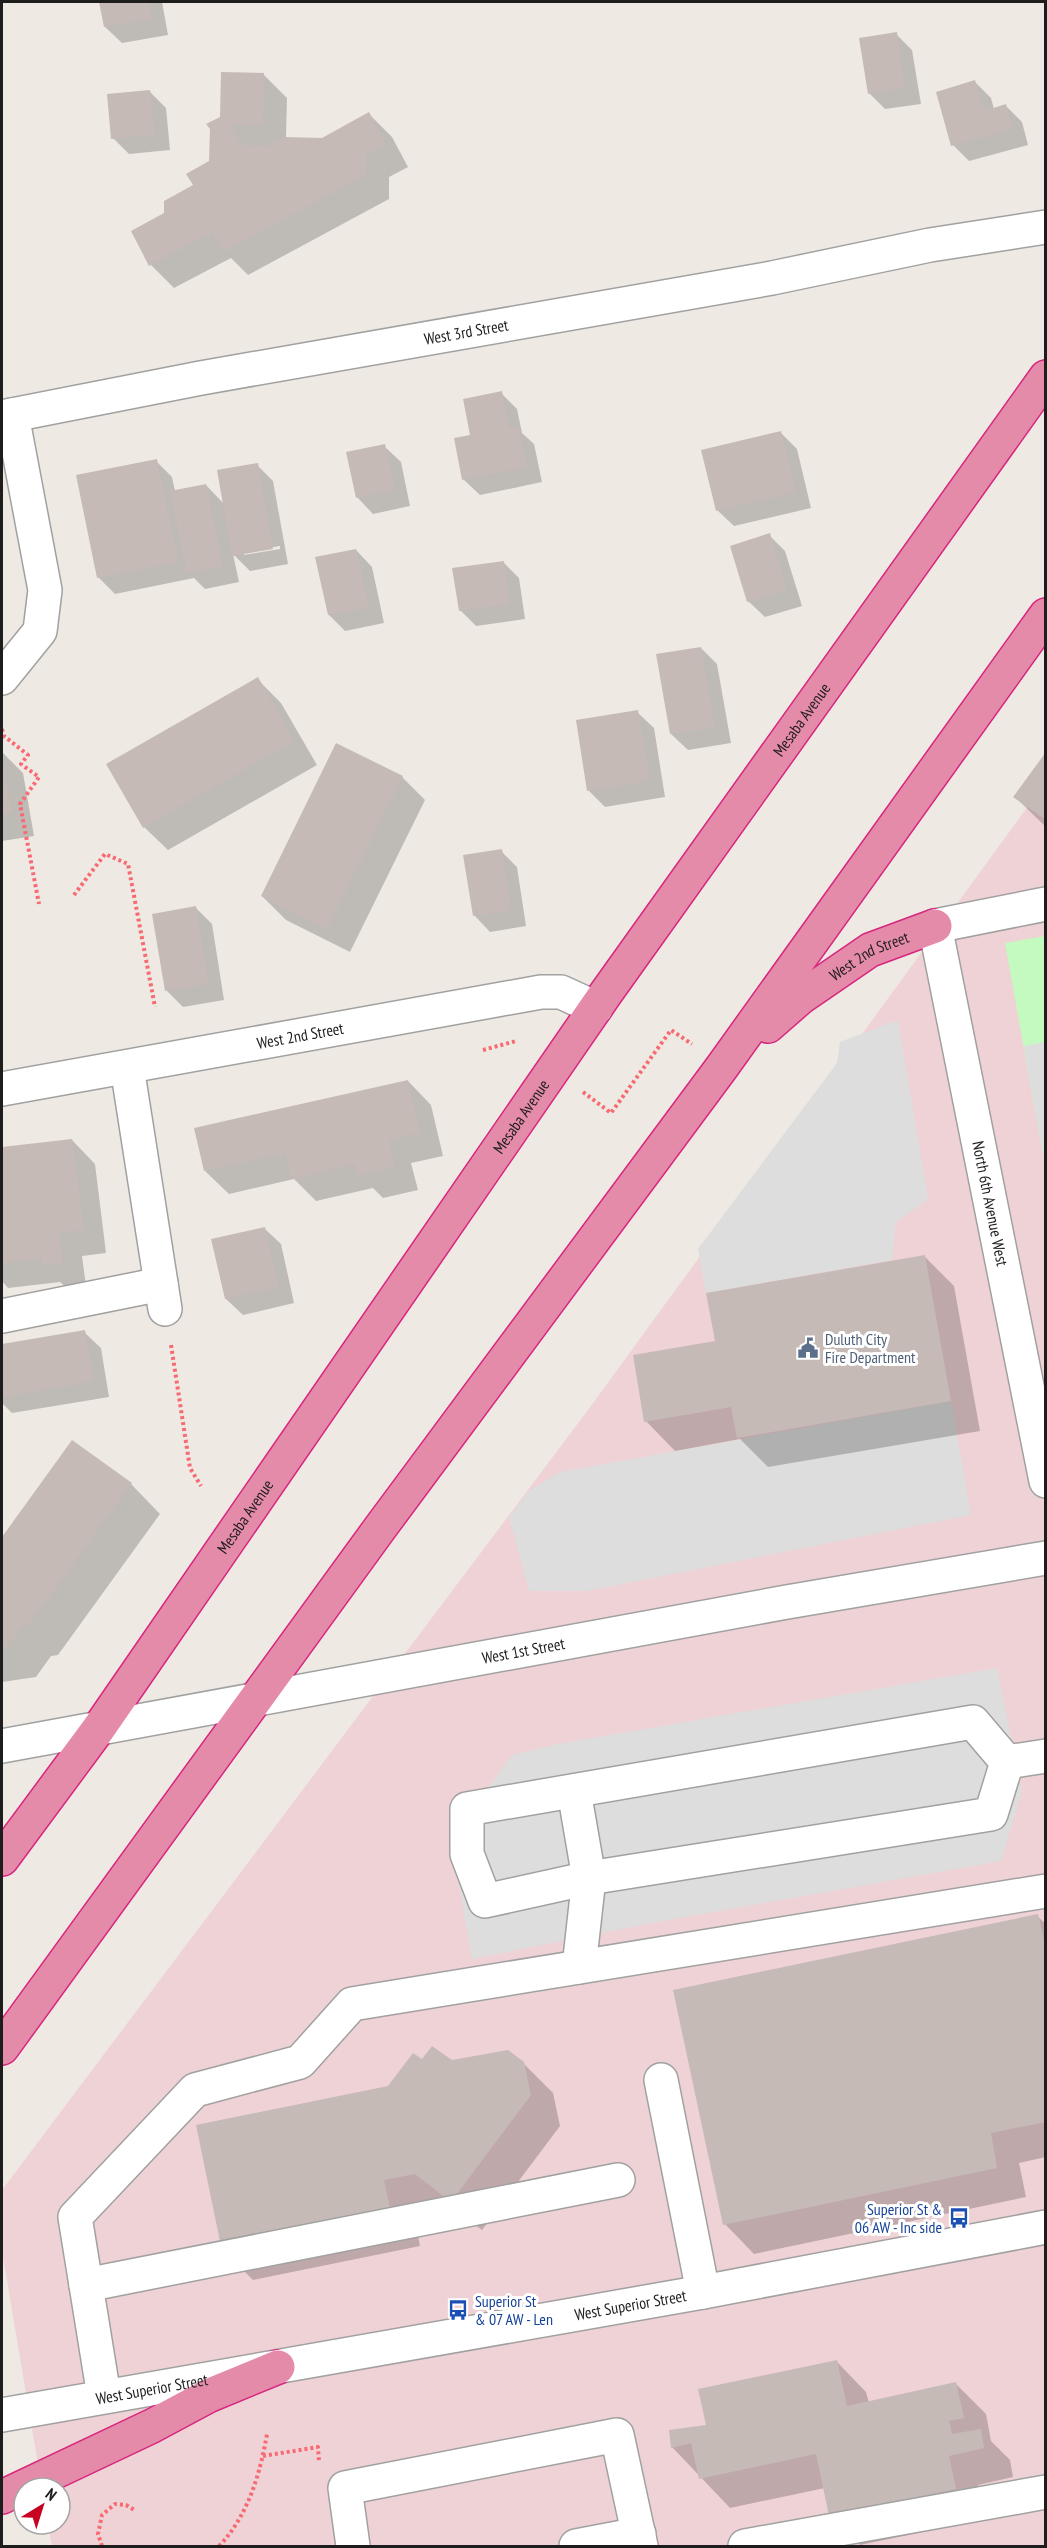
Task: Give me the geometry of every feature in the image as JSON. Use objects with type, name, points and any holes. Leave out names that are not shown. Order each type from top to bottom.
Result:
[{"type":"highway","name":"Mesaba Avenue","points":[[2,1859],[99,1728],[596,1008],[1046,377]]},
{"type":"highway","points":[[2,2048],[380,1528],[722,1067],[1046,615]]},
{"type":"highway","name":"West 2nd Street","points":[[722,1067],[800,998],[870,950],[935,926]]},
{"type":"highway","points":[[2,2497],[152,2426],[210,2395],[278,2367]]},
{"type":"street","name":"West 3rd Street","points":[[7,416],[201,378],[772,278],[930,245],[1046,226]]},
{"type":"street","points":[[2,678],[40,631],[45,590],[7,416]]},
{"type":"street","name":"West 2nd Street","points":[[935,926],[1046,904]]},
{"type":"street","name":"North 6th Avenue West","points":[[935,926],[1046,1481]]},
{"type":"street","name":"West 2nd Street","points":[[2,1089],[541,992],[561,992],[596,1008]]},
{"type":"street","points":[[2,1316],[163,1297],[127,1067]]},
{"type":"street","name":"West 1st Street","points":[[2,1746],[787,1602],[1046,1558]]},
{"type":"street","points":[[973,1722],[1007,1762],[991,1814],[589,1878],[485,1901],[466,1854],[467,1809],[973,1722]]},
{"type":"street","points":[[1007,1762],[1046,1756]]},
{"type":"street","points":[[574,1791],[589,1878],[579,1967]]},
{"type":"street","points":[[104,2396],[75,2217],[195,2090],[300,2062],[352,2004],[1046,1891]]},
{"type":"street","points":[[661,2080],[703,2292]]},
{"type":"street","points":[[86,2285],[618,2181]]},
{"type":"street","name":"West Superior Street","points":[[2,2415],[703,2292],[1046,2227]]},
{"type":"street","points":[[353,2547],[345,2488],[617,2435],[640,2540],[576,2547]]},
{"type":"street","points":[[745,2547],[1046,2492]]},
{"type":"path","points":[[2,729],[4,736],[28,755],[21,764],[39,777],[20,804],[39,904]]},
{"type":"path","points":[[74,895],[105,854],[128,864],[155,1007]]},
{"type":"path","points":[[583,1092],[611,1113],[671,1030],[692,1044]]},
{"type":"path","points":[[483,1050],[516,1041]]},
{"type":"path","points":[[163,1297],[190,1468],[201,1486]]},
{"type":"path","points":[[219,2547],[232,2533],[244,2509],[260,2470],[267,2434]]},
{"type":"path","points":[[263,2456],[318,2447]]},
{"type":"path","points":[[102,2547],[98,2534],[102,2515],[115,2505],[126,2505],[136,2511]]},
{"type":"shaded area","points":[[1045,783],[1045,2546],[52,2546],[50,2536],[72,2536],[72,2476],[40,2476],[2,2251],[2,2190],[588,1410]]},
{"type":"shaded area","points":[[898,1020],[928,1199],[896,1222],[892,1260],[706,1293],[698,1249],[837,1063],[840,1042]]},
{"type":"shaded area","points":[[1046,1042],[1045,1166],[1024,1046]]},
{"type":"shaded area","points":[[951,1401],[971,1515],[587,1591],[529,1591],[509,1517],[529,1491],[560,1472]]},
{"type":"shaded area","points":[[997,1668],[1022,1791],[1001,1861],[652,1923],[472,1959],[451,1839],[512,1755],[558,1744]]},
{"type":"green space","points":[[1045,936],[1045,1166],[1005,943]]},
{"type":"building","points":[[99,2],[149,2],[152,19],[104,27]]},
{"type":"building","points":[[897,32],[905,88],[868,94],[859,38]]},
{"type":"building","points":[[221,72],[264,73],[263,126],[230,125],[241,145],[267,146],[284,137],[322,138],[369,112],[386,144],[366,154],[366,175],[223,252],[212,232],[149,266],[131,231],[164,213],[164,201],[193,185],[186,174],[209,161],[210,129],[206,124],[220,117]]},
{"type":"building","points":[[975,80],[984,111],[1006,104],[1013,129],[951,146],[936,92]]},
{"type":"building","points":[[150,90],[155,135],[111,139],[107,94]]},
{"type":"building","points":[[502,391],[509,428],[518,426],[527,467],[462,480],[454,438],[470,435],[463,399]]},
{"type":"building","points":[[781,431],[796,492],[716,511],[701,450]]},
{"type":"building","points":[[385,444],[395,490],[356,498],[346,452]]},
{"type":"building","points":[[157,459],[178,562],[97,578],[76,475]]},
{"type":"building","points":[[258,463],[273,549],[232,556],[217,470]]},
{"type":"building","points":[[206,484],[223,566],[187,573],[170,491]]},
{"type":"building","points":[[770,533],[787,590],[747,602],[730,546]]},
{"type":"building","points":[[356,549],[369,607],[328,615],[315,557]]},
{"type":"building","points":[[504,561],[510,604],[459,611],[452,568]]},
{"type":"building","points":[[701,647],[715,727],[670,734],[656,654]]},
{"type":"building","points":[[258,677],[294,741],[143,828],[106,764]]},
{"type":"building","points":[[638,710],[650,781],[587,791],[576,720]]},
{"type":"building","points":[[336,743],[403,776],[327,929],[261,896]]},
{"type":"building","points":[[1046,752],[1046,820],[1013,797]]},
{"type":"building","points":[[2,764],[12,812],[2,814]]},
{"type":"building","points":[[502,849],[511,910],[473,916],[463,855]]},
{"type":"building","points":[[196,906],[209,984],[165,991],[152,914]]},
{"type":"building","points":[[408,1080],[420,1133],[389,1140],[395,1167],[358,1176],[355,1164],[291,1179],[286,1153],[204,1171],[194,1128]]},
{"type":"building","points":[[72,1139],[84,1230],[59,1233],[63,1263],[42,1265],[41,1258],[2,1263],[2,1147]]},
{"type":"building","points":[[265,1227],[279,1287],[225,1299],[211,1239]]},
{"type":"building","name":"Duluth City Fire Department","points":[[925,1255],[951,1401],[737,1438],[731,1407],[644,1422],[633,1355],[715,1341],[706,1293]]},
{"type":"building","points":[[85,1330],[94,1381],[2,1397],[2,1344]]},
{"type":"building","points":[[72,1440],[132,1483],[28,1626],[22,1627],[6,1648],[2,1648],[2,1537]]},
{"type":"building","points":[[1038,1914],[1046,1950],[1046,2122],[991,2133],[997,2168],[723,2225],[673,1990]]},
{"type":"building","points":[[432,2046],[452,2060],[508,2050],[524,2062],[531,2095],[451,2202],[415,2174],[384,2180],[392,2217],[222,2251],[196,2125],[388,2086],[413,2053],[422,2059]]},
{"type":"building","points":[[837,2360],[847,2406],[956,2382],[964,2418],[949,2421],[952,2434],[981,2429],[984,2448],[949,2456],[956,2489],[829,2516],[816,2454],[699,2479],[691,2443],[671,2448],[669,2430],[706,2425],[698,2389]]},
{"type":"place","name":"Duluth City Fire Department","points":[[808,1348]]},
{"type":"place","name":"Superior St & 06 AW - Inc side","points":[[959,2218]]},
{"type":"place","name":"Superior St & 07 AW - Len","points":[[458,2310]]}]
